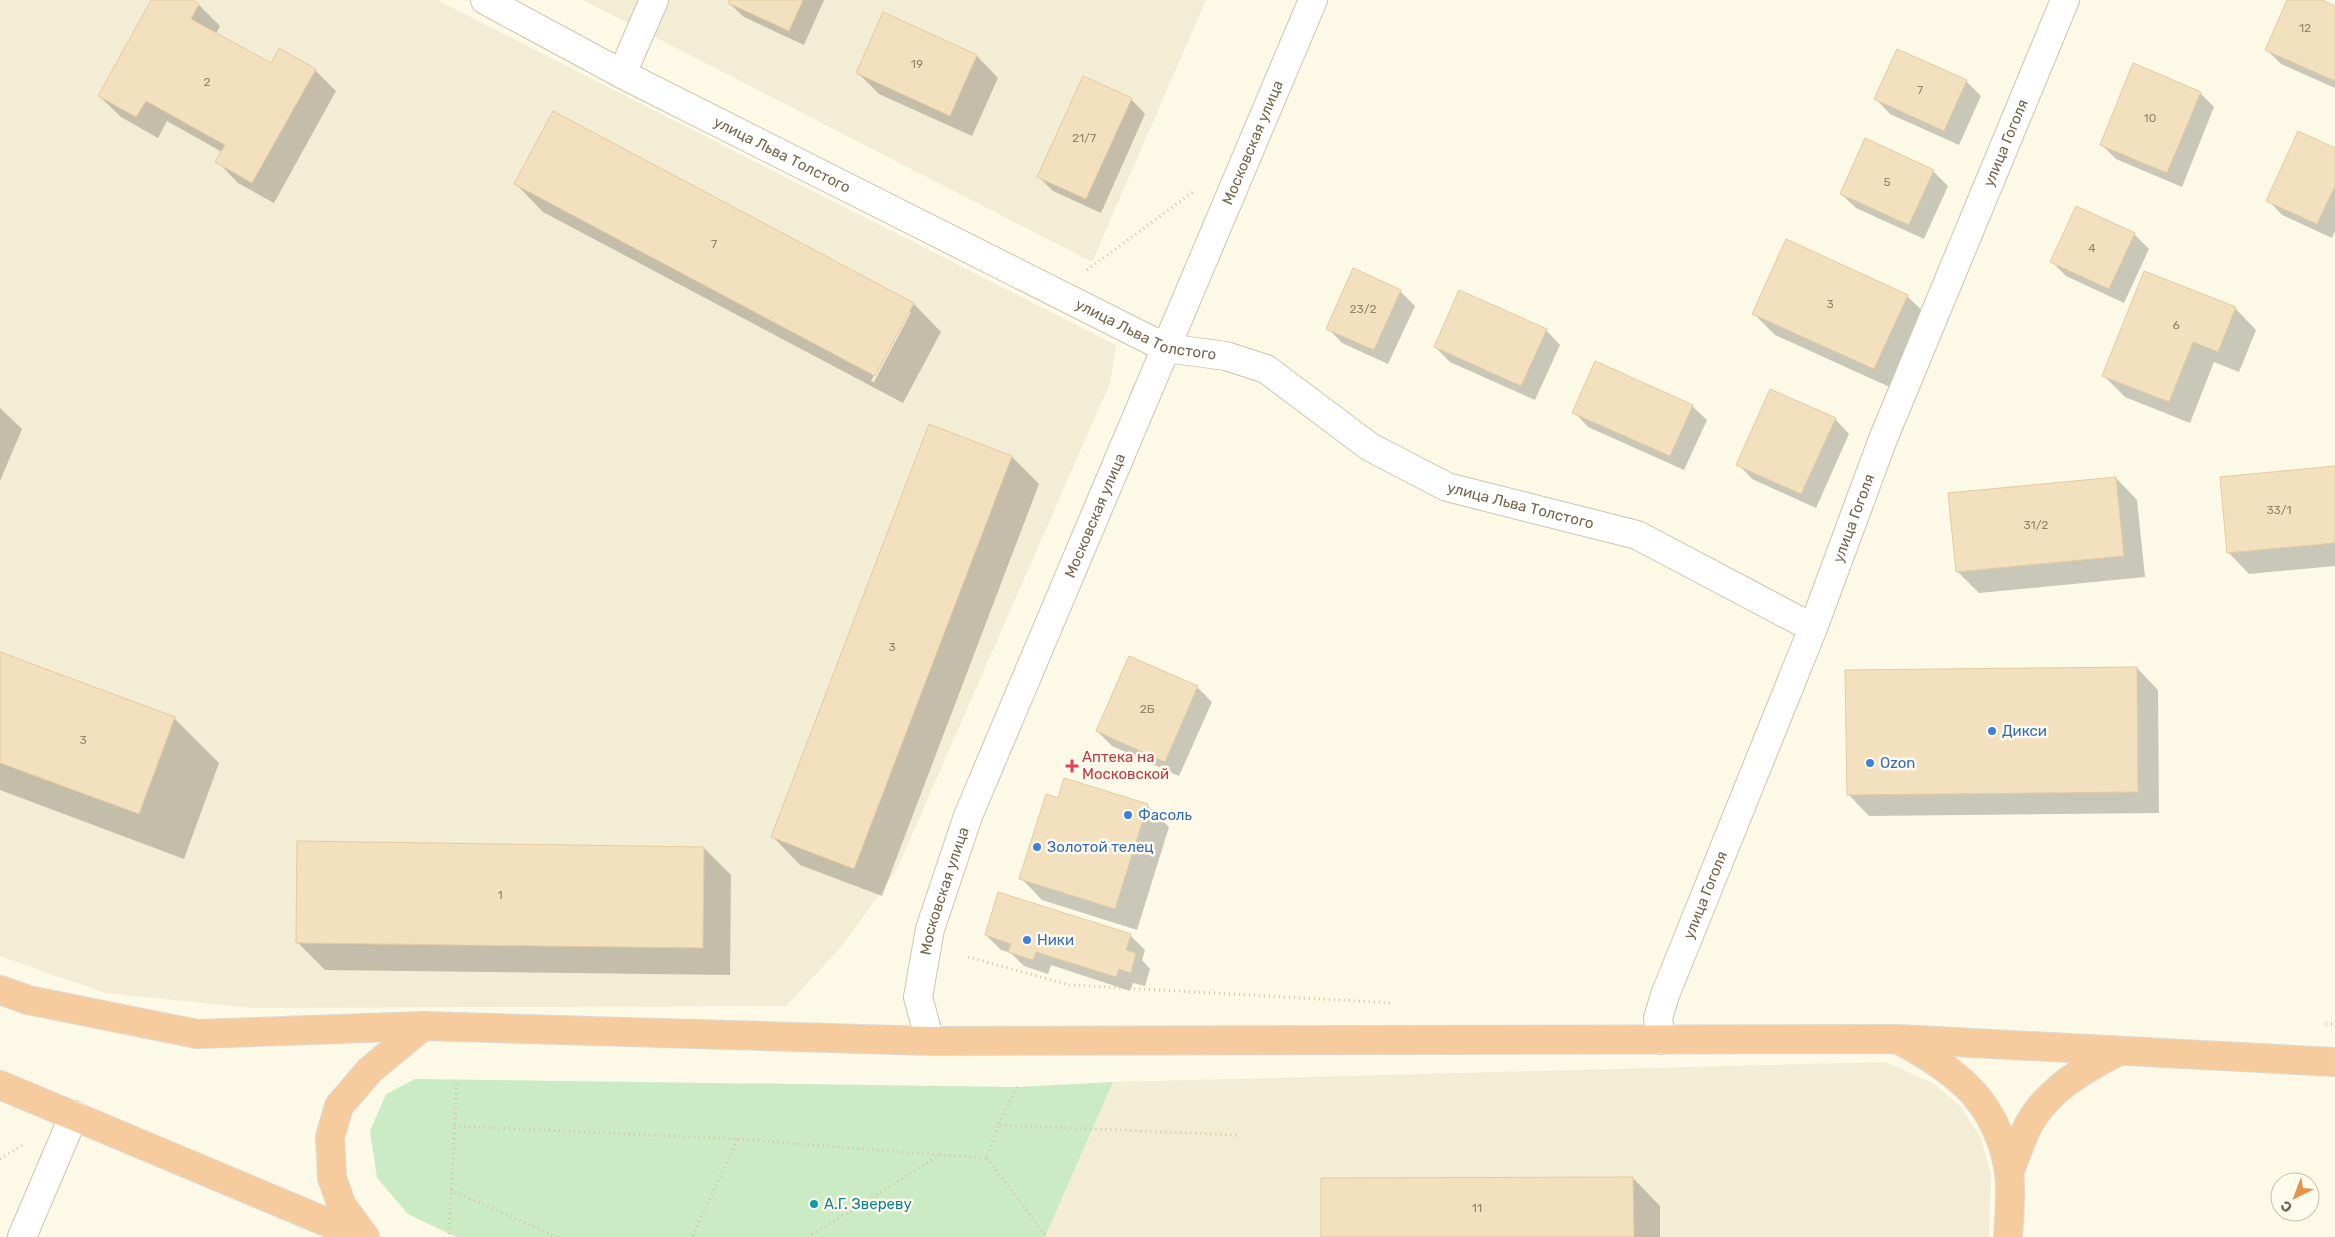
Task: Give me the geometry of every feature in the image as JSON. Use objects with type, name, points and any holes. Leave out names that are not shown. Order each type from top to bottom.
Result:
[{"type":"highway","points":[[0,990],[28,1000],[198,1034],[423,1026],[930,1041],[1898,1039],[2335,1062]]},
{"type":"highway","points":[[366,1237],[342,1206],[332,1178],[330,1137],[339,1106],[370,1070],[423,1026]]},
{"type":"highway","points":[[1898,1039],[1938,1061],[1964,1083],[1985,1105],[1998,1132],[2009,1173],[2008,1237]]},
{"type":"highway","points":[[2009,1173],[2027,1128],[2045,1103],[2076,1075],[2118,1051]]},
{"type":"highway","points":[[0,1086],[74,1115],[362,1237]]},
{"type":"street","name":"улица Льва Толстого","points":[[485,0],[622,74],[1166,348],[1226,356],[1266,369],[1370,447],[1447,487],[1637,535],[1813,628]]},
{"type":"street","points":[[622,74],[654,0]]},
{"type":"street","name":"Московская улица","points":[[930,1041],[918,997],[933,920],[968,816],[1313,0]]},
{"type":"street","name":"улица Гоголя","points":[[1662,1040],[1658,1018],[1665,995],[1813,628],[1882,438],[2065,0]]},
{"type":"street","points":[[22,1237],[74,1115]]},
{"type":"path","points":[[1057,293],[1198,188]]},
{"type":"path","points":[[449,1234],[457,1080]]},
{"type":"path","points":[[987,1158],[998,1125],[1017,1088]]},
{"type":"path","points":[[998,1125],[1237,1135]]},
{"type":"path","points":[[454,1126],[738,1139],[987,1158],[1046,1236]]},
{"type":"path","points":[[692,1237],[738,1139]]},
{"type":"path","points":[[0,1159],[25,1144]]},
{"type":"path","points":[[808,1237],[940,1155]]},
{"type":"path","points":[[451,1190],[557,1237]]},
{"type":"shaded area","points":[[0,0],[437,0],[1116,345],[1110,383],[896,871],[842,946],[786,1006],[252,1008],[105,993],[0,956]]},
{"type":"shaded area","points":[[583,0],[1206,0],[1092,262]]},
{"type":"shaded area","points":[[1885,1062],[1933,1083],[1961,1107],[1981,1138],[1991,1174],[1989,1237],[1045,1237],[1113,1082]]},
{"type":"green space","points":[[415,1079],[1017,1087],[1113,1082],[1045,1237],[456,1237],[408,1214],[377,1178],[370,1131],[386,1094]]},
{"type":"building","points":[[151,0],[193,0],[199,4],[191,19],[271,63],[279,48],[316,69],[252,183],[215,162],[225,145],[146,101],[136,117],[98,96]]},
{"type":"building","points":[[729,0],[803,0],[789,31],[728,3]]},
{"type":"building","points":[[2287,0],[2322,0],[2335,6],[2335,81],[2265,50]]},
{"type":"building","points":[[883,12],[977,55],[950,116],[856,73]]},
{"type":"building","points":[[1897,49],[1967,80],[1944,131],[1874,99]]},
{"type":"building","points":[[2133,63],[2201,92],[2167,173],[2100,145]]},
{"type":"building","points":[[1083,76],[1132,98],[1086,199],[1037,177]]},
{"type":"building","points":[[553,111],[914,303],[875,376],[514,184]]},
{"type":"building","points":[[2298,131],[2335,148],[2335,186],[2317,224],[2266,201]]},
{"type":"building","points":[[1865,138],[1934,170],[1909,225],[1840,194]]},
{"type":"building","points":[[2076,206],[2135,233],[2109,289],[2050,262]]},
{"type":"building","points":[[1786,239],[1908,295],[1874,369],[1752,314]]},
{"type":"building","points":[[1353,268],[1401,290],[1374,350],[1326,329]]},
{"type":"building","points":[[2144,271],[2236,307],[2218,352],[2193,342],[2169,402],[2102,376]]},
{"type":"building","points":[[1459,290],[1547,329],[1521,386],[1434,347]]},
{"type":"building","points":[[1595,361],[1693,405],[1670,456],[1572,413]]},
{"type":"building","points":[[1770,389],[1836,418],[1801,494],[1736,465]]},
{"type":"building","points":[[929,424],[1012,456],[854,869],[771,837]]},
{"type":"building","points":[[2335,466],[2335,543],[2227,553],[2220,477]]},
{"type":"building","points":[[2116,477],[2124,556],[1956,572],[1948,493]]},
{"type":"building","points":[[0,652],[175,717],[139,814],[0,763]]},
{"type":"building","points":[[1129,656],[1198,686],[1165,762],[1096,731]]},
{"type":"building","name":"Дикси","points":[[2137,667],[2138,792],[1847,795],[1845,670]]},
{"type":"building","points":[[1064,778],[1148,804],[1115,909],[1019,879],[1046,794],[1058,798]]},
{"type":"building","points":[[297,841],[704,847],[703,948],[296,943]]},
{"type":"building","points":[[998,892],[1131,934],[1126,950],[1136,953],[1131,973],[1119,969],[1116,977],[1036,952],[1033,960],[1008,952],[1011,944],[985,935]]},
{"type":"building","points":[[1633,1177],[1634,1237],[1321,1237],[1321,1178]]},
{"type":"place","name":"Дикси","points":[[1992,731]]},
{"type":"place","name":"Ozon","points":[[1870,763]]},
{"type":"place","name":"Аптека на Московской","points":[[1072,766]]},
{"type":"place","name":"Фасоль","points":[[1128,815]]},
{"type":"place","name":"Золотой телец","points":[[1037,847]]},
{"type":"place","name":"Ники","points":[[1027,940]]},
{"type":"place","name":"А.Г. Звереву","points":[[814,1204]]}]
